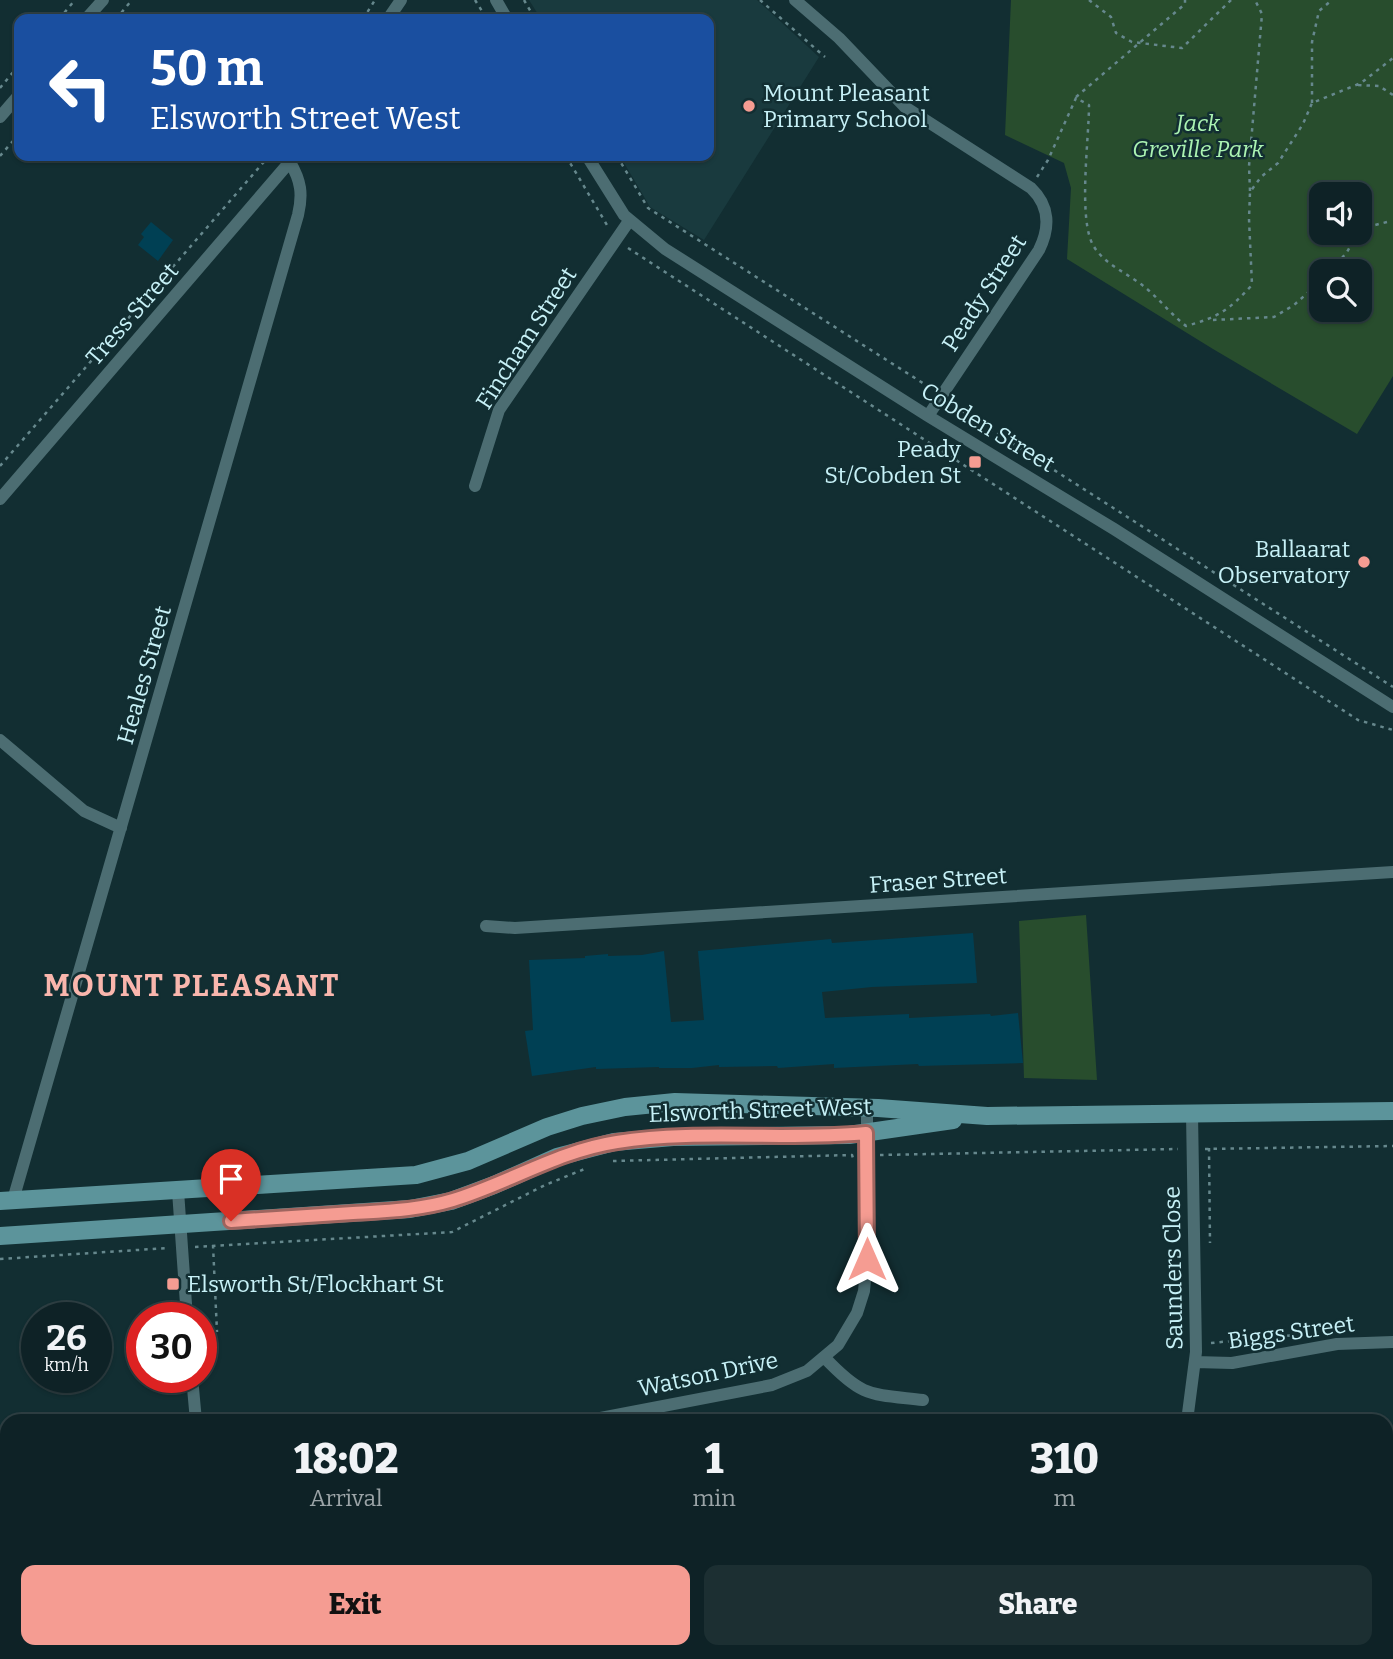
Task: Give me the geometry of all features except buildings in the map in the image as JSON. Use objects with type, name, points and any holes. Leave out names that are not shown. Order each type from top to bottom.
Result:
[{"type":"street","points":[[90,14],[103,0]]},
{"type":"street","points":[[795,0],[839,38],[905,107],[1031,188]]},
{"type":"street","points":[[0,117],[14,101]]},
{"type":"street","name":"Tress Street","points":[[0,499],[290,161]]},
{"type":"street","name":"Heales Street","points":[[7,1201],[121,828],[298,215],[302,190],[293,161]]},
{"type":"street","name":"Cobden Street","points":[[590,161],[619,209],[665,249],[928,416],[1064,497],[1393,708]]},
{"type":"street","name":"Peady Street","points":[[928,416],[1043,242],[1047,230],[1046,214],[1043,202],[1031,188]]},
{"type":"street","name":"Fincham Street","points":[[475,486],[499,410],[629,220]]},
{"type":"street","points":[[0,740],[84,811],[121,828]]},
{"type":"street","name":"Fraser Street","points":[[486,926],[515,928],[1393,872]]},
{"type":"street","name":"Elsworth Street West","points":[[7,1201],[416,1175],[468,1161],[563,1122],[625,1107],[695,1102],[867,1107],[987,1116],[1393,1111]]},
{"type":"street","name":"Watson Drive","points":[[621,1414],[772,1385],[807,1371],[825,1358],[846,1335],[858,1313],[864,1291],[867,1259],[860,1159],[866,1133],[867,1107]]},
{"type":"street","name":"Saunders Close","points":[[1187,1414],[1195,1362],[1192,1114]]},
{"type":"street","name":"Elsworth Street West","points":[[0,1236],[386,1211],[432,1205],[479,1191],[557,1157],[593,1146],[673,1137],[866,1133],[987,1116]]},
{"type":"street","points":[[178,1191],[186,1302]]},
{"type":"street","name":"Biggs Street","points":[[1195,1362],[1231,1363],[1337,1344],[1393,1342]]},
{"type":"street","points":[[825,1358],[848,1381],[863,1391],[883,1396],[923,1399]]},
{"type":"street","points":[[193,1393],[195,1414]]},
{"type":"street","points":[[663,1406],[665,1414]]},
{"type":"path","points":[[63,14],[75,0]]},
{"type":"path","points":[[120,14],[132,0]]},
{"type":"path","points":[[760,0],[825,57]]},
{"type":"path","points":[[1089,0],[1111,17],[1116,33],[1139,44],[1182,48],[1231,0]]},
{"type":"path","points":[[1031,188],[1052,153],[1076,97],[1185,4],[1185,0]]},
{"type":"path","points":[[1209,320],[1233,306],[1252,285],[1249,166],[1262,14],[1255,0]]},
{"type":"path","points":[[1250,192],[1261,177],[1278,163],[1303,124],[1312,103],[1312,41],[1319,11],[1332,0]]},
{"type":"path","points":[[1312,103],[1361,83],[1393,58]]},
{"type":"path","points":[[0,88],[14,71]]},
{"type":"path","points":[[1354,85],[1379,86],[1393,95]]},
{"type":"path","points":[[1076,97],[1089,105],[1085,210],[1092,244],[1111,264],[1150,291],[1166,310],[1186,326],[1209,320],[1274,317],[1309,292]]},
{"type":"path","points":[[0,156],[14,140]]},
{"type":"path","points":[[0,466],[265,161]]},
{"type":"path","points":[[569,161],[609,229],[628,248],[1358,720],[1393,730]]},
{"type":"path","points":[[620,161],[648,208],[1393,687]]},
{"type":"path","points":[[1372,226],[1391,221]]},
{"type":"path","points":[[603,1161],[852,1155],[860,1159],[1393,1146]]},
{"type":"path","points":[[852,1155],[860,1159]]},
{"type":"path","points":[[0,1259],[452,1232],[545,1185],[591,1166]]},
{"type":"path","points":[[213,1245],[216,1302]]},
{"type":"shaded area","name":"Mount Pleasant Primary School","points":[[529,0],[757,0],[819,57],[704,240],[650,207],[623,161],[714,161],[714,14],[538,14]]},
{"type":"green space","name":"Jack Greville Park","points":[[1011,0],[1393,0],[1393,376],[1357,434],[1067,259],[1071,188],[1064,163],[1005,135]]},
{"type":"green space","points":[[1086,915],[1097,1080],[1024,1078],[1019,921]]},
{"type":"place","name":"Mount Pleasant Primary School","points":[[749,106]]},
{"type":"place","name":"Peady St/Cobden St","points":[[975,462]]},
{"type":"place","name":"Ballaarat Observatory","points":[[1364,562]]},
{"type":"place","name":"Elsworth St/Flockhart St","points":[[173,1284]]},
{"type":"district","name":"MOUNT PLEASANT","points":[[192,986]]},
{"type":"route","points":[[231,1221],[386,1211],[432,1205],[479,1191],[557,1157],[593,1146],[631,1140],[866,1133],[867,1259]]}]
